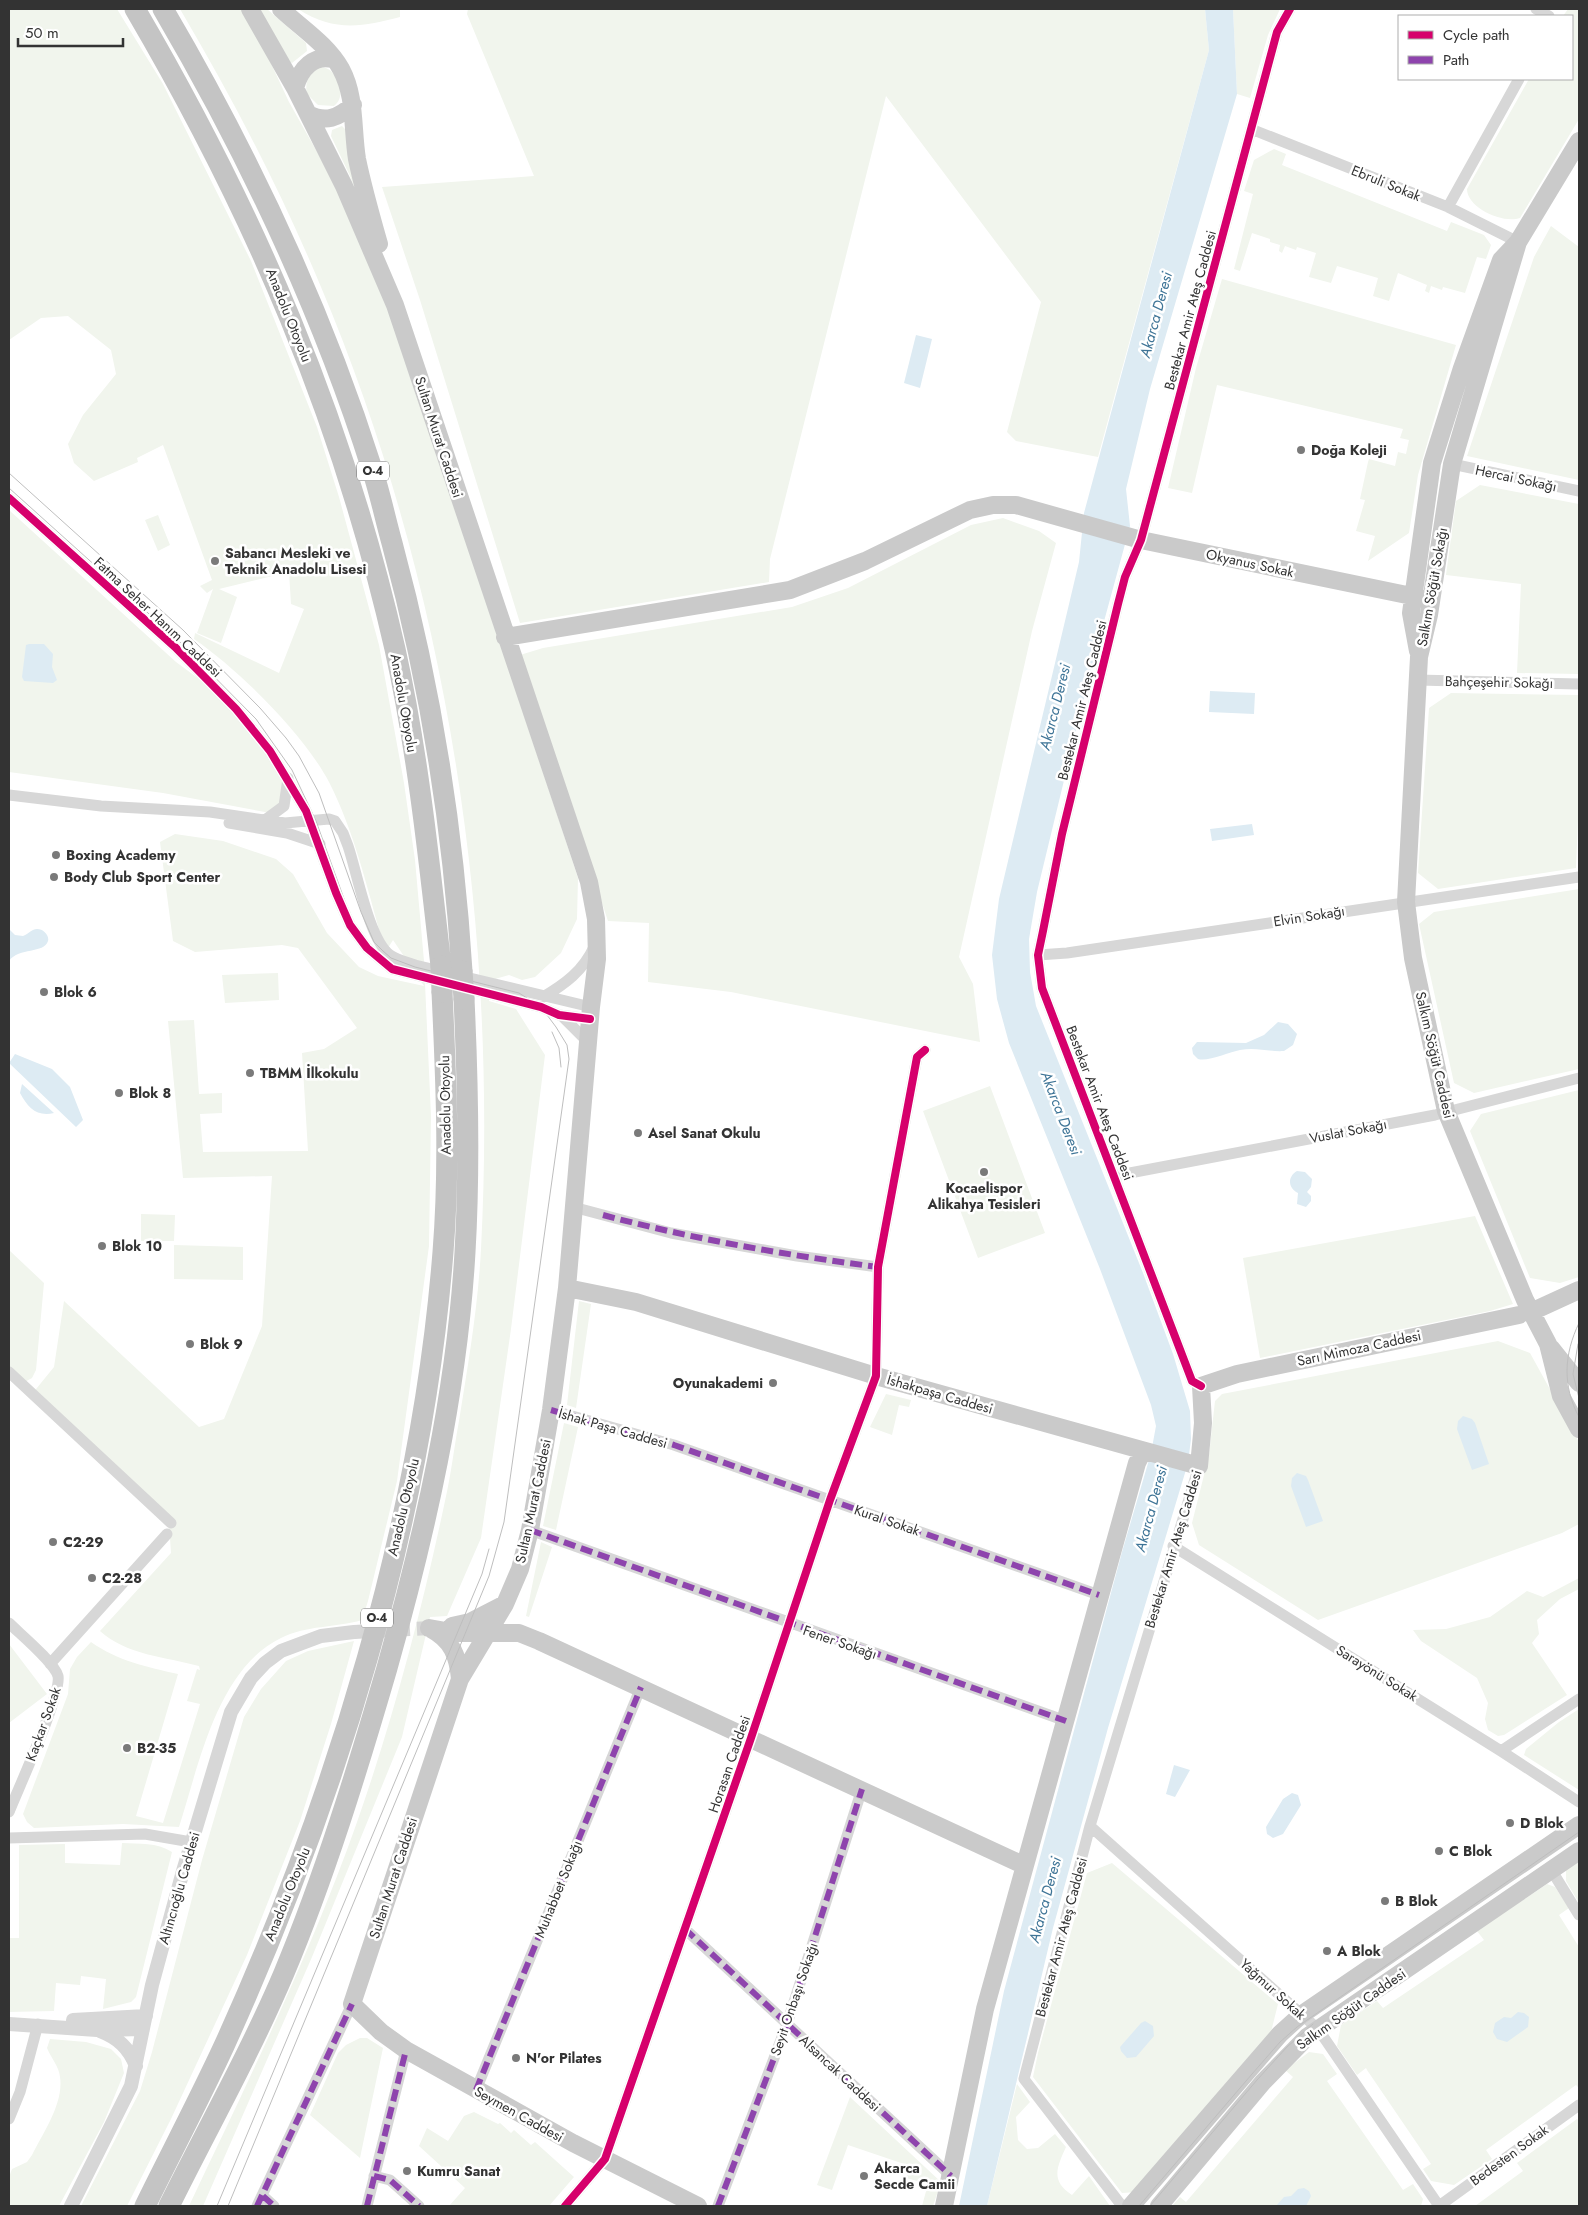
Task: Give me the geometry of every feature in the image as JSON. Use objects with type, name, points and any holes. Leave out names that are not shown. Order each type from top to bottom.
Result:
[{"type":"highway","name":"Anadolu Otoyolu","points":[[136,9],[208,140],[262,249],[302,344],[353,490],[388,623],[404,700],[452,968],[464,999],[469,1120],[465,1253],[451,1378],[425,1521],[370,1726],[334,1838],[287,1965],[244,2058],[169,2206]]},
{"type":"highway","name":"Anadolu Otoyolu","points":[[145,2206],[223,2048],[302,1856],[344,1732],[380,1608],[410,1487],[429,1374],[444,1249],[447,1120],[442,992],[452,968],[454,868],[438,754],[410,611],[373,471],[339,374],[268,206],[203,77],[163,9]]},
{"type":"main road","name":"Sultan Murat Caddesi","points":[[250,9],[295,88],[344,186],[395,306],[589,882],[596,919],[597,959],[590,1013],[567,1288],[551,1410],[530,1530],[520,1569],[505,1604],[490,1633],[460,1679],[352,2004]]},
{"type":"main road","points":[[282,9],[327,50],[335,60],[348,86],[353,105],[357,157],[363,189],[395,306]]},
{"type":"main road","points":[[295,88],[298,77],[307,65],[320,58],[326,57],[335,60]]},
{"type":"main road","points":[[308,114],[327,120],[337,117],[353,105]]},
{"type":"main road","name":"Salkım Söğüt Sokağı","points":[[1420,657],[1411,613],[1432,463],[1501,260],[1518,242],[1579,141]]},
{"type":"main road","name":"Salkım Söğüt Sokağı","points":[[1420,657],[1431,600],[1452,464],[1518,242]]},
{"type":"main road","name":"Okyanus Sokak","points":[[505,637],[790,590],[865,561],[970,510],[984,506],[1016,505],[1134,538],[1374,590],[1431,600]]},
{"type":"main road","name":"Salkım Söğüt Caddesi","points":[[1420,657],[1406,902],[1413,958],[1446,1111],[1525,1314],[1548,1344],[1561,1396],[1579,1429]]},
{"type":"main road","name":"İshakpaşa Caddesi","points":[[567,1288],[636,1302],[876,1376],[1194,1464]]},
{"type":"main road","name":"Sarı Mimoza Caddesi","points":[[1525,1314],[1579,1290]]},
{"type":"main road","name":"Sarı Mimoza Caddesi","points":[[1201,1386],[1237,1374],[1579,1302]]},
{"type":"main road","points":[[1548,1344],[1579,1383]]},
{"type":"main road","name":"Bestekar Amir Ateş Caddesi","points":[[1194,1464],[1203,1423],[1201,1386]]},
{"type":"main road","points":[[944,2206],[985,2009],[1024,1865],[1047,1793],[1099,1595],[1137,1463],[1147,1452]]},
{"type":"main road","points":[[429,1628],[460,1626],[505,1604]]},
{"type":"main road","points":[[429,1628],[457,1633],[519,1633],[641,1687],[1024,1865]]},
{"type":"main road","points":[[429,1628],[444,1636],[452,1645],[459,1663],[460,1679]]},
{"type":"main road","points":[[1131,2206],[1280,2034],[1301,2015],[1579,1825]]},
{"type":"main road","name":"Salkım Söğüt Caddesi","points":[[1160,2206],[1292,2050],[1318,2029],[1579,1852]]},
{"type":"main road","name":"Seymen Caddesi","points":[[352,2004],[381,2032],[406,2050],[605,2159],[698,2206]]},
{"type":"street","name":"Bestekar Amir Ateş Caddesi","points":[[1201,1386],[1192,1380],[1042,988],[1038,955],[1062,834],[1134,538],[1277,32],[1290,9]]},
{"type":"street","points":[[1536,9],[1547,15]]},
{"type":"street","points":[[1448,207],[1519,80]]},
{"type":"street","name":"Ebruli Sokak","points":[[1251,129],[1448,207],[1518,242]]},
{"type":"street","name":"Hercai Sokağı","points":[[1452,464],[1579,491]]},
{"type":"street","name":"Fatma Seher Hanım Caddesi","points":[[9,498],[175,647],[236,709],[270,751],[288,778],[310,822],[350,925],[367,948],[392,969],[540,1007],[559,1015]]},
{"type":"street","name":"Bahçeşehir Sokağı","points":[[1418,680],[1579,684]]},
{"type":"street","points":[[265,820],[284,806],[288,778]]},
{"type":"street","points":[[9,795],[101,806],[210,812],[286,824],[329,819],[335,821],[340,826],[353,859],[373,928],[379,942],[390,955],[415,965],[543,997],[590,1013]]},
{"type":"street","points":[[188,812],[211,820],[302,837],[320,844]]},
{"type":"street","name":"Elvin Sokağı","points":[[1038,955],[1067,953],[1579,877]]},
{"type":"street","points":[[543,997],[575,975],[588,961],[597,941]]},
{"type":"street","points":[[559,1015],[590,1013]]},
{"type":"street","points":[[559,1015],[571,1024],[588,1042]]},
{"type":"street","name":"Horasan Caddesi","points":[[605,2159],[752,1738],[830,1500],[876,1376],[878,1267],[917,1057],[925,1050]]},
{"type":"street","name":"Vuslat Sokağı","points":[[1114,1176],[1446,1111],[1579,1078]]},
{"type":"street","points":[[573,1207],[671,1233],[797,1256],[878,1267]]},
{"type":"street","points":[[9,1372],[171,1523]]},
{"type":"street","name":"İshak Paşa Caddesi","points":[[551,1410],[674,1445]]},
{"type":"street","name":"Kural Sokak","points":[[674,1445],[1099,1595]]},
{"type":"street","name":"Bestekar Amir Ateş Caddesi","points":[[1122,2206],[1024,2079],[1090,1826],[1173,1546],[1194,1464]]},
{"type":"street","name":"Fener Sokağı","points":[[530,1530],[788,1624],[1066,1721]]},
{"type":"street","points":[[50,1664],[166,1534]]},
{"type":"street","name":"Sarayönü Sokak","points":[[1173,1546],[1501,1751],[1579,1802]]},
{"type":"street","name":"Kaçkar Sokak","points":[[9,1623],[50,1664],[57,1674],[56,1695],[9,1812]]},
{"type":"street","name":"Altıncıoğlu Caddesi","points":[[71,2206],[131,2086],[145,2022],[191,1842],[231,1712],[251,1678],[265,1663],[281,1651],[321,1636],[354,1632]]},
{"type":"street","name":"Muhabbet Sokağı","points":[[476,2090],[641,1687]]},
{"type":"street","points":[[1501,1751],[1579,1699]]},
{"type":"street","name":"Seyit Onbaşı Sokağı","points":[[718,2206],[787,2024],[862,1790]]},
{"type":"street","name":"Yağmur Sokak","points":[[1090,1826],[1318,2029],[1439,2206]]},
{"type":"street","points":[[9,1838],[145,1834],[191,1842]]},
{"type":"street","points":[[1552,1871],[1579,1915]]},
{"type":"street","name":"Alsancak Caddesi","points":[[684,1929],[951,2176]]},
{"type":"street","points":[[274,2206],[260,2201],[352,2004]]},
{"type":"street","points":[[38,2024],[54,2020],[145,2022]]},
{"type":"street","points":[[9,2024],[38,2024],[97,2030],[145,2022]]},
{"type":"street","points":[[9,2119],[20,2092],[38,2024]]},
{"type":"street","points":[[97,2030],[112,2036],[123,2045],[131,2054],[136,2066]]},
{"type":"street","points":[[367,2206],[406,2050]]},
{"type":"street","name":"Bedesten Sokak","points":[[1439,2206],[1579,2105]]},
{"type":"street","points":[[565,2206],[605,2159]]},
{"type":"street","points":[[374,2176],[390,2180],[419,2206]]},
{"type":"shaded area","points":[[9,9],[117,9],[163,84],[251,261],[317,427],[339,497],[379,645],[404,783],[415,860],[424,961],[431,1116],[429,1246],[397,1481],[368,1601],[362,1620],[301,1631],[281,1638],[259,1652],[241,1672],[226,1695],[213,1721],[179,1827],[123,1824],[34,1828],[27,1822],[23,1814],[68,1694],[70,1669],[77,1657],[91,1642],[122,1659],[178,1674],[136,1816],[163,1823],[200,1704],[187,1701],[197,1669],[200,1670],[199,1666],[134,1650],[110,1639],[100,1631],[171,1553],[170,1538],[167,1534],[171,1522],[32,1394],[54,1367],[64,1301],[199,1427],[224,1419],[262,1326],[272,1176],[183,1178],[168,1021],[194,1020],[199,1094],[222,1093],[222,1113],[200,1114],[203,1152],[308,1151],[302,1053],[324,1049],[357,1028],[298,948],[282,945],[195,952],[173,941],[160,842],[175,834],[223,841],[276,859],[293,874],[327,933],[359,967],[378,976],[424,986],[393,940],[388,948],[382,940],[346,820],[318,763],[287,723],[250,685],[194,639],[195,633],[279,673],[304,609],[291,604],[289,572],[219,589],[237,597],[221,643],[197,633],[213,589],[207,593],[200,586],[212,580],[163,445],[137,458],[138,462],[94,481],[74,463],[68,444],[83,415],[116,374],[111,350],[68,316],[41,318],[9,340]]},
{"type":"shaded area","points":[[180,9],[243,9],[289,102],[344,200],[389,307],[578,878],[577,919],[561,953],[535,977],[522,980],[509,975],[488,981],[489,1001],[516,1009],[545,1055],[511,1329],[481,1538],[447,1616],[430,1617],[402,1737],[312,1957],[203,2206],[189,2206],[299,1970],[338,1874],[370,1785],[416,1624],[447,1491],[472,1336],[481,1249],[484,1127],[481,1004],[471,881],[455,759],[432,638],[402,519],[365,401],[306,251],[255,146],[219,77]]},
{"type":"shaded area","points":[[259,9],[267,9],[306,43],[307,51],[292,63],[290,62]]},
{"type":"shaded area","points":[[298,9],[400,9],[400,17],[361,25],[348,25],[324,21]]},
{"type":"shaded area","points":[[468,9],[1205,9],[1209,50],[1098,457],[1016,441],[1007,432],[1041,302],[886,96],[770,559],[769,582],[520,623],[420,300],[382,187],[534,176],[467,14]]},
{"type":"shaded area","points":[[1233,9],[1280,9],[1268,35],[1250,98],[1237,94]]},
{"type":"shaded area","points":[[1568,9],[1579,9],[1579,119],[1520,218],[1505,219],[1487,213],[1473,202],[1467,189],[1528,80],[1573,80],[1573,15],[1564,15]]},
{"type":"shaded area","points":[[321,67],[332,72],[339,83],[340,96],[334,106],[318,105],[307,94],[306,85],[309,78]]},
{"type":"shaded area","points":[[342,126],[347,131],[372,234],[350,176],[331,136],[332,130]]},
{"type":"shaded area","points":[[1274,149],[1286,154],[1282,165],[1447,231],[1451,222],[1484,235],[1491,245],[1486,259],[1477,257],[1465,293],[1443,287],[1442,290],[1431,286],[1429,293],[1425,291],[1427,285],[1398,273],[1389,301],[1373,296],[1378,278],[1337,266],[1331,283],[1309,277],[1316,253],[1297,247],[1296,250],[1285,246],[1282,253],[1279,251],[1280,245],[1270,242],[1270,239],[1252,233],[1240,271],[1234,269],[1253,194],[1244,191],[1254,160]]},
{"type":"shaded area","points":[[1551,226],[1579,247],[1579,480],[1467,456],[1534,257]]},
{"type":"shaded area","points":[[1222,279],[1456,345],[1418,475],[1409,533],[1368,561],[1375,536],[1356,531],[1365,500],[1360,499],[1368,462],[1369,459],[1395,466],[1398,452],[1406,454],[1409,440],[1400,438],[1403,429],[1217,385],[1192,493],[1168,488],[1196,368]]},
{"type":"shaded area","points":[[1480,485],[1579,504],[1579,674],[1517,673],[1521,584],[1446,575],[1456,501]]},
{"type":"shaded area","points":[[9,510],[176,662],[222,696],[288,778],[276,814],[163,793],[9,772]]},
{"type":"shaded area","points":[[158,515],[170,545],[158,551],[145,520]]},
{"type":"shaded area","points":[[1003,518],[1039,531],[1056,543],[1032,631],[959,957],[973,984],[980,1042],[731,992],[648,982],[649,923],[608,921],[520,655],[543,648],[792,607],[848,588],[971,525]]},
{"type":"shaded area","points":[[1451,693],[1579,695],[1579,795],[1576,868],[1438,889],[1418,873],[1429,708]]},
{"type":"shaded area","points":[[1579,889],[1579,1069],[1474,1093],[1454,1083],[1419,924],[1434,912]]},
{"type":"shaded area","points":[[278,973],[279,1000],[225,1003],[222,975]]},
{"type":"shaded area","name":"Kocaelispor Alikahya Tesisleri","points":[[990,1086],[1045,1233],[978,1258],[923,1111]]},
{"type":"shaded area","points":[[1579,1090],[1579,1277],[1560,1283],[1530,1278],[1470,1131],[1481,1114]]},
{"type":"shaded area","points":[[141,1214],[175,1215],[174,1241],[141,1241]]},
{"type":"shaded area","points":[[1475,1216],[1513,1304],[1490,1311],[1260,1358],[1243,1258]]},
{"type":"shaded area","points":[[174,1245],[243,1247],[243,1280],[174,1279]]},
{"type":"shaded area","points":[[9,1250],[44,1283],[36,1370],[32,1378],[21,1384],[9,1372]]},
{"type":"shaded area","points":[[579,1301],[591,1304],[576,1408],[567,1405]]},
{"type":"shaded area","points":[[1498,1341],[1530,1353],[1579,1442],[1579,1524],[1562,1533],[1318,1620],[1199,1545],[1192,1523],[1209,1455],[1215,1401],[1222,1394]]},
{"type":"shaded area","points":[[886,1394],[911,1400],[909,1407],[899,1405],[892,1435],[870,1427]]},
{"type":"shaded area","points":[[564,1423],[578,1427],[556,1530],[543,1526]]},
{"type":"shaded area","points":[[541,1542],[552,1547],[529,1617],[526,1616]]},
{"type":"shaded area","points":[[1579,1578],[1579,1589],[1560,1599],[1537,1620],[1539,1634],[1532,1643],[1567,1695],[1504,1735],[1498,1736],[1488,1730],[1485,1719],[1488,1703],[1477,1678],[1421,1641],[1413,1630],[1446,1629],[1490,1617],[1527,1591],[1543,1597]]},
{"type":"shaded area","points":[[354,1641],[331,1724],[300,1821],[247,1955],[171,2119],[127,2206],[81,2206],[140,2091],[202,1860],[244,1717],[261,1689],[286,1661],[308,1651]]},
{"type":"shaded area","points":[[9,1644],[47,1694],[9,1723]]},
{"type":"shaded area","points":[[1579,1709],[1579,1790],[1524,1755],[1526,1749],[1559,1722]]},
{"type":"shaded area","points":[[122,1843],[154,1845],[172,1852],[136,1997],[131,2002],[103,2009],[106,1979],[81,1976],[80,1985],[56,1983],[54,2011],[9,2012],[9,1938],[19,1938],[19,1845],[65,1844],[65,1863],[120,1865]]},
{"type":"shaded area","points":[[1579,1858],[1579,1903],[1566,1881],[1566,1868]]},
{"type":"shaded area","points":[[1112,1863],[1278,2004],[1270,2036],[1137,2192],[1122,2193],[1033,2077],[1087,1873]]},
{"type":"shaded area","points":[[1547,1884],[1555,1887],[1569,1908],[1559,1915],[1579,1947],[1579,2088],[1576,2085],[1486,2150],[1492,2159],[1454,2185],[1431,2181],[1423,2169],[1431,2164],[1366,2068],[1357,2075],[1337,2046],[1341,2025],[1377,2001],[1383,2008],[1484,1940],[1477,1931]]},
{"type":"shaded area","points":[[360,2038],[367,2038],[383,2048],[360,2158],[310,2115],[338,2053],[346,2045]]},
{"type":"shaded area","points":[[50,2039],[86,2042],[111,2049],[121,2059],[124,2073],[104,2122],[59,2206],[9,2206],[9,2177],[12,2169],[27,2162],[32,2155],[52,2118],[59,2097],[59,2073],[47,2048]]},
{"type":"shaded area","points":[[1309,2052],[1323,2054],[1337,2074],[1327,2081],[1403,2190],[1413,2184],[1423,2199],[1421,2206],[1172,2206],[1180,2197],[1186,2202],[1293,2077],[1285,2070]]},
{"type":"shaded area","points":[[1017,2084],[1030,2102],[1016,2117],[1018,2140],[1027,2149],[1038,2148],[1055,2134],[1066,2147],[1057,2173],[1058,2179],[1065,2190],[1072,2195],[1089,2176],[1110,2206],[987,2206]]},
{"type":"shaded area","points":[[850,2097],[941,2182],[933,2206],[922,2206],[928,2184],[906,2178],[910,2166],[848,2145],[832,2190],[817,2185]]},
{"type":"shaded area","points":[[474,2112],[498,2124],[500,2123],[511,2133],[514,2130],[531,2145],[535,2142],[574,2177],[549,2206],[449,2206],[465,2188],[419,2146],[427,2128],[448,2141],[464,2116]]},
{"type":"shaded area","points":[[1577,2119],[1579,2121],[1579,2206],[1475,2206],[1523,2171],[1517,2163]]},
{"type":"water","name":"Akarca Deresi","points":[[1205,9],[1233,9],[1237,94],[1150,389],[1126,489],[1130,526],[1091,669],[1037,892],[1029,939],[1030,972],[1036,1006],[1143,1273],[1173,1354],[1190,1411],[1191,1439],[1188,1463],[1108,1728],[1053,1928],[987,2206],[959,2206],[1004,1991],[1122,1552],[1151,1453],[1156,1426],[1151,1405],[1100,1269],[1009,1043],[997,999],[992,955],[999,899],[1079,562],[1084,513],[1209,50]]},
{"type":"water","points":[[916,335],[932,339],[920,388],[904,383]]},
{"type":"water","points":[[44,644],[53,654],[52,667],[57,680],[53,683],[24,681],[22,677],[26,645]]},
{"type":"water","points":[[1210,691],[1255,693],[1254,714],[1209,712]]},
{"type":"water","points":[[1252,824],[1254,835],[1212,841],[1210,829]]},
{"type":"water","points":[[9,929],[15,935],[23,936],[39,929],[46,933],[48,941],[42,948],[19,954],[9,961]]},
{"type":"water","points":[[1278,1022],[1288,1024],[1297,1034],[1293,1045],[1284,1051],[1246,1049],[1202,1060],[1193,1054],[1192,1048],[1197,1042],[1246,1043],[1264,1035]]},
{"type":"water","points":[[15,1054],[52,1069],[70,1087],[83,1120],[76,1127],[9,1063]]},
{"type":"water","points":[[22,1084],[54,1113],[43,1114],[30,1107],[20,1093]]},
{"type":"water","points":[[1297,1171],[1305,1172],[1312,1179],[1311,1187],[1307,1192],[1311,1196],[1311,1201],[1306,1207],[1297,1204],[1298,1193],[1292,1188],[1290,1182],[1290,1179]]},
{"type":"water","points":[[1463,1416],[1472,1419],[1475,1423],[1489,1464],[1472,1470],[1457,1429],[1458,1421]]},
{"type":"water","points":[[1297,1473],[1306,1476],[1323,1521],[1306,1527],[1291,1486],[1292,1478]]},
{"type":"water","points":[[1174,1765],[1190,1770],[1175,1797],[1166,1794]]},
{"type":"water","points":[[1292,1793],[1298,1795],[1301,1805],[1283,1834],[1273,1838],[1267,1834],[1266,1827],[1283,1799]]},
{"type":"water","points":[[1518,2012],[1524,2013],[1529,2017],[1528,2027],[1507,2042],[1497,2039],[1493,2032],[1495,2023],[1504,2017],[1511,2018]]},
{"type":"water","points":[[1145,2021],[1153,2026],[1154,2036],[1136,2057],[1127,2058],[1120,2047]]},
{"type":"water","points":[[1304,2188],[1309,2191],[1311,2196],[1306,2206],[1276,2206],[1284,2197],[1291,2196],[1298,2189]]},
{"type":"tunnel","points":[[354,1632],[429,1628]]},
{"type":"tram line","points":[[9,473],[183,630],[260,708],[286,738],[299,756],[319,793],[361,912],[374,942],[391,958],[415,967],[519,993],[541,1007],[567,1045],[569,1059],[504,1522],[489,1576],[228,2206]]},
{"type":"tram line","points":[[9,488],[178,640],[256,719],[292,770],[316,821],[352,921],[362,939],[377,954]]},
{"type":"tram line","points":[[552,1032],[559,1048],[561,1067]]},
{"type":"tram line","points":[[1579,1323],[1570,1346],[1567,1370],[1570,1394],[1579,1417]]},
{"type":"tram line","points":[[1578,1344],[1573,1374],[1579,1398]]},
{"type":"tram line","points":[[217,2206],[482,1574],[489,1549]]},
{"type":"tram line","points":[[1139,2206],[1280,2042],[1297,2027],[1579,1832]]},
{"type":"tram line","points":[[1150,2206],[1257,2080],[1287,2047],[1313,2024]]},
{"type":"marked path","points":[[603,1215],[739,1246],[878,1267]]},
{"type":"marked path","points":[[551,1410],[674,1445],[1099,1595]]},
{"type":"marked path","points":[[530,1530],[1066,1721]]},
{"type":"marked path","points":[[476,2090],[641,1687]]},
{"type":"marked path","points":[[718,2206],[787,2024],[862,1789]]},
{"type":"marked path","points":[[685,1929],[951,2176]]},
{"type":"marked path","points":[[257,2206],[352,2004]]},
{"type":"marked path","points":[[367,2206],[406,2050]]},
{"type":"marked path","points":[[374,2176],[390,2180],[419,2206]]},
{"type":"marked path","points":[[263,2196],[274,2206]]},
{"type":"cycle path","points":[[1201,1386],[1192,1381],[1042,988],[1038,955],[1062,834],[1125,577],[1141,540],[1277,32],[1290,9]]},
{"type":"cycle path","points":[[9,498],[175,647],[236,709],[270,751],[306,811],[336,893],[350,925],[367,948],[392,969],[541,1007],[559,1015],[590,1019]]},
{"type":"cycle path","points":[[565,2206],[605,2159],[751,1738],[830,1500],[876,1376],[878,1267],[917,1057],[925,1050]]},
{"type":"place","name":"Doğa Koleji","points":[[1301,450]]},
{"type":"place","name":"Sabancı Mesleki ve Teknik Anadolu Lisesi","points":[[215,561]]},
{"type":"place","name":"Boxing Academy","points":[[56,855]]},
{"type":"place","name":"Body Club Sport Center","points":[[54,877]]},
{"type":"place","name":"Blok 6","points":[[44,992]]},
{"type":"place","name":"TBMM İlkokulu","points":[[250,1073]]},
{"type":"place","name":"Blok 8","points":[[119,1093]]},
{"type":"place","name":"Asel Sanat Okulu","points":[[638,1133]]},
{"type":"place","name":"Kocaelispor Alikahya Tesisleri","points":[[984,1172]]},
{"type":"place","name":"Blok 10","points":[[102,1246]]},
{"type":"place","name":"Blok 9","points":[[190,1344]]},
{"type":"place","name":"Oyunakademi","points":[[773,1383]]},
{"type":"place","name":"C2-29","points":[[53,1542]]},
{"type":"place","name":"C2-28","points":[[92,1578]]},
{"type":"place","name":"B2-35","points":[[127,1748]]},
{"type":"place","name":"D Blok","points":[[1510,1823]]},
{"type":"place","name":"C Blok","points":[[1439,1851]]},
{"type":"place","name":"B Blok","points":[[1385,1901]]},
{"type":"place","name":"A Blok","points":[[1327,1951]]},
{"type":"place","name":"N'or Pilates","points":[[516,2058]]},
{"type":"place","name":"Kumru Sanat","points":[[407,2171]]},
{"type":"place","name":"Akarca Secde Camii","points":[[864,2176]]}]
